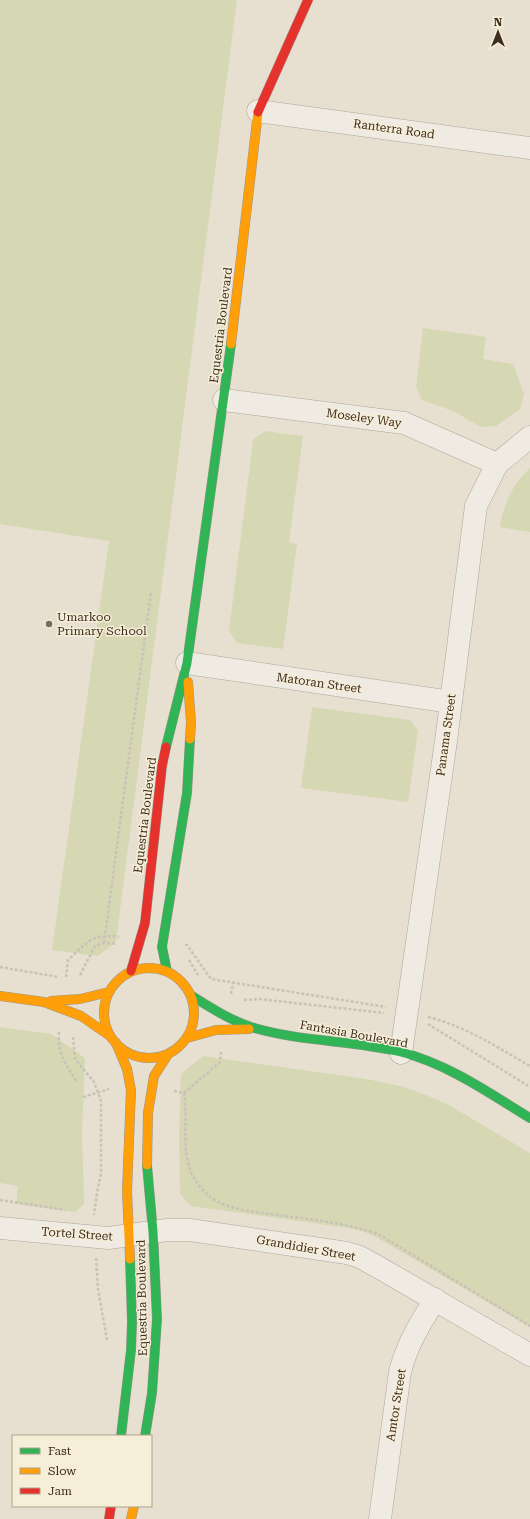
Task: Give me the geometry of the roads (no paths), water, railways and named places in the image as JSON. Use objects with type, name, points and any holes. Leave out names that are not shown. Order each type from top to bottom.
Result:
[{"type":"street","name":"Equestria Boulevard","points":[[131,971],[145,923],[162,766],[168,736],[187,663],[224,400],[258,111],[308,0]]},
{"type":"street","name":"Ranterra Road","points":[[258,111],[530,148]]},
{"type":"street","name":"Moseley Way","points":[[224,400],[404,423],[497,464]]},
{"type":"street","name":"Panama Street","points":[[401,1053],[451,702],[476,506],[497,464],[530,437]]},
{"type":"street","name":"Equestria Boulevard","points":[[166,972],[162,947],[187,793],[191,722],[187,663]]},
{"type":"street","name":"Matoran Street","points":[[187,663],[451,702]]},
{"type":"street","points":[[44,1002],[81,1016],[110,1036],[120,1048],[133,1056],[148,1058],[167,1056],[177,1049],[187,1038],[193,1027],[195,1017],[192,996],[184,984],[173,974],[160,969],[146,967],[131,971],[118,980],[109,992],[104,1006],[104,1022],[110,1036]]},
{"type":"street","points":[[0,996],[44,1002],[76,999],[109,992]]},
{"type":"street","name":"Fantasia Boulevard","points":[[192,996],[221,1015],[258,1029],[401,1053],[435,1064],[480,1088],[530,1118]]},
{"type":"street","points":[[187,1038],[216,1030],[258,1029]]},
{"type":"street","name":"Equestria Boulevard","points":[[116,1043],[127,1069],[131,1090],[128,1137],[128,1236],[132,1322],[131,1350],[121,1435]]},
{"type":"street","name":"Equestria Boulevard","points":[[145,1435],[152,1393],[157,1318],[153,1232],[147,1161],[148,1113],[154,1076],[167,1056]]},
{"type":"street","name":"Tortel Street","points":[[0,1228],[96,1238],[128,1236],[153,1232]]},
{"type":"street","name":"Grandidier Street","points":[[153,1232],[190,1230],[347,1253],[360,1257],[530,1355]]},
{"type":"street","name":"Amtor Street","points":[[380,1519],[400,1372],[405,1353],[410,1342],[435,1299]]},
{"type":"street","points":[[109,1519],[111,1507]]},
{"type":"street","points":[[131,1519],[134,1507]]},
{"type":"place","name":"Umarkoo Primary School","points":[[49,624]]}]
